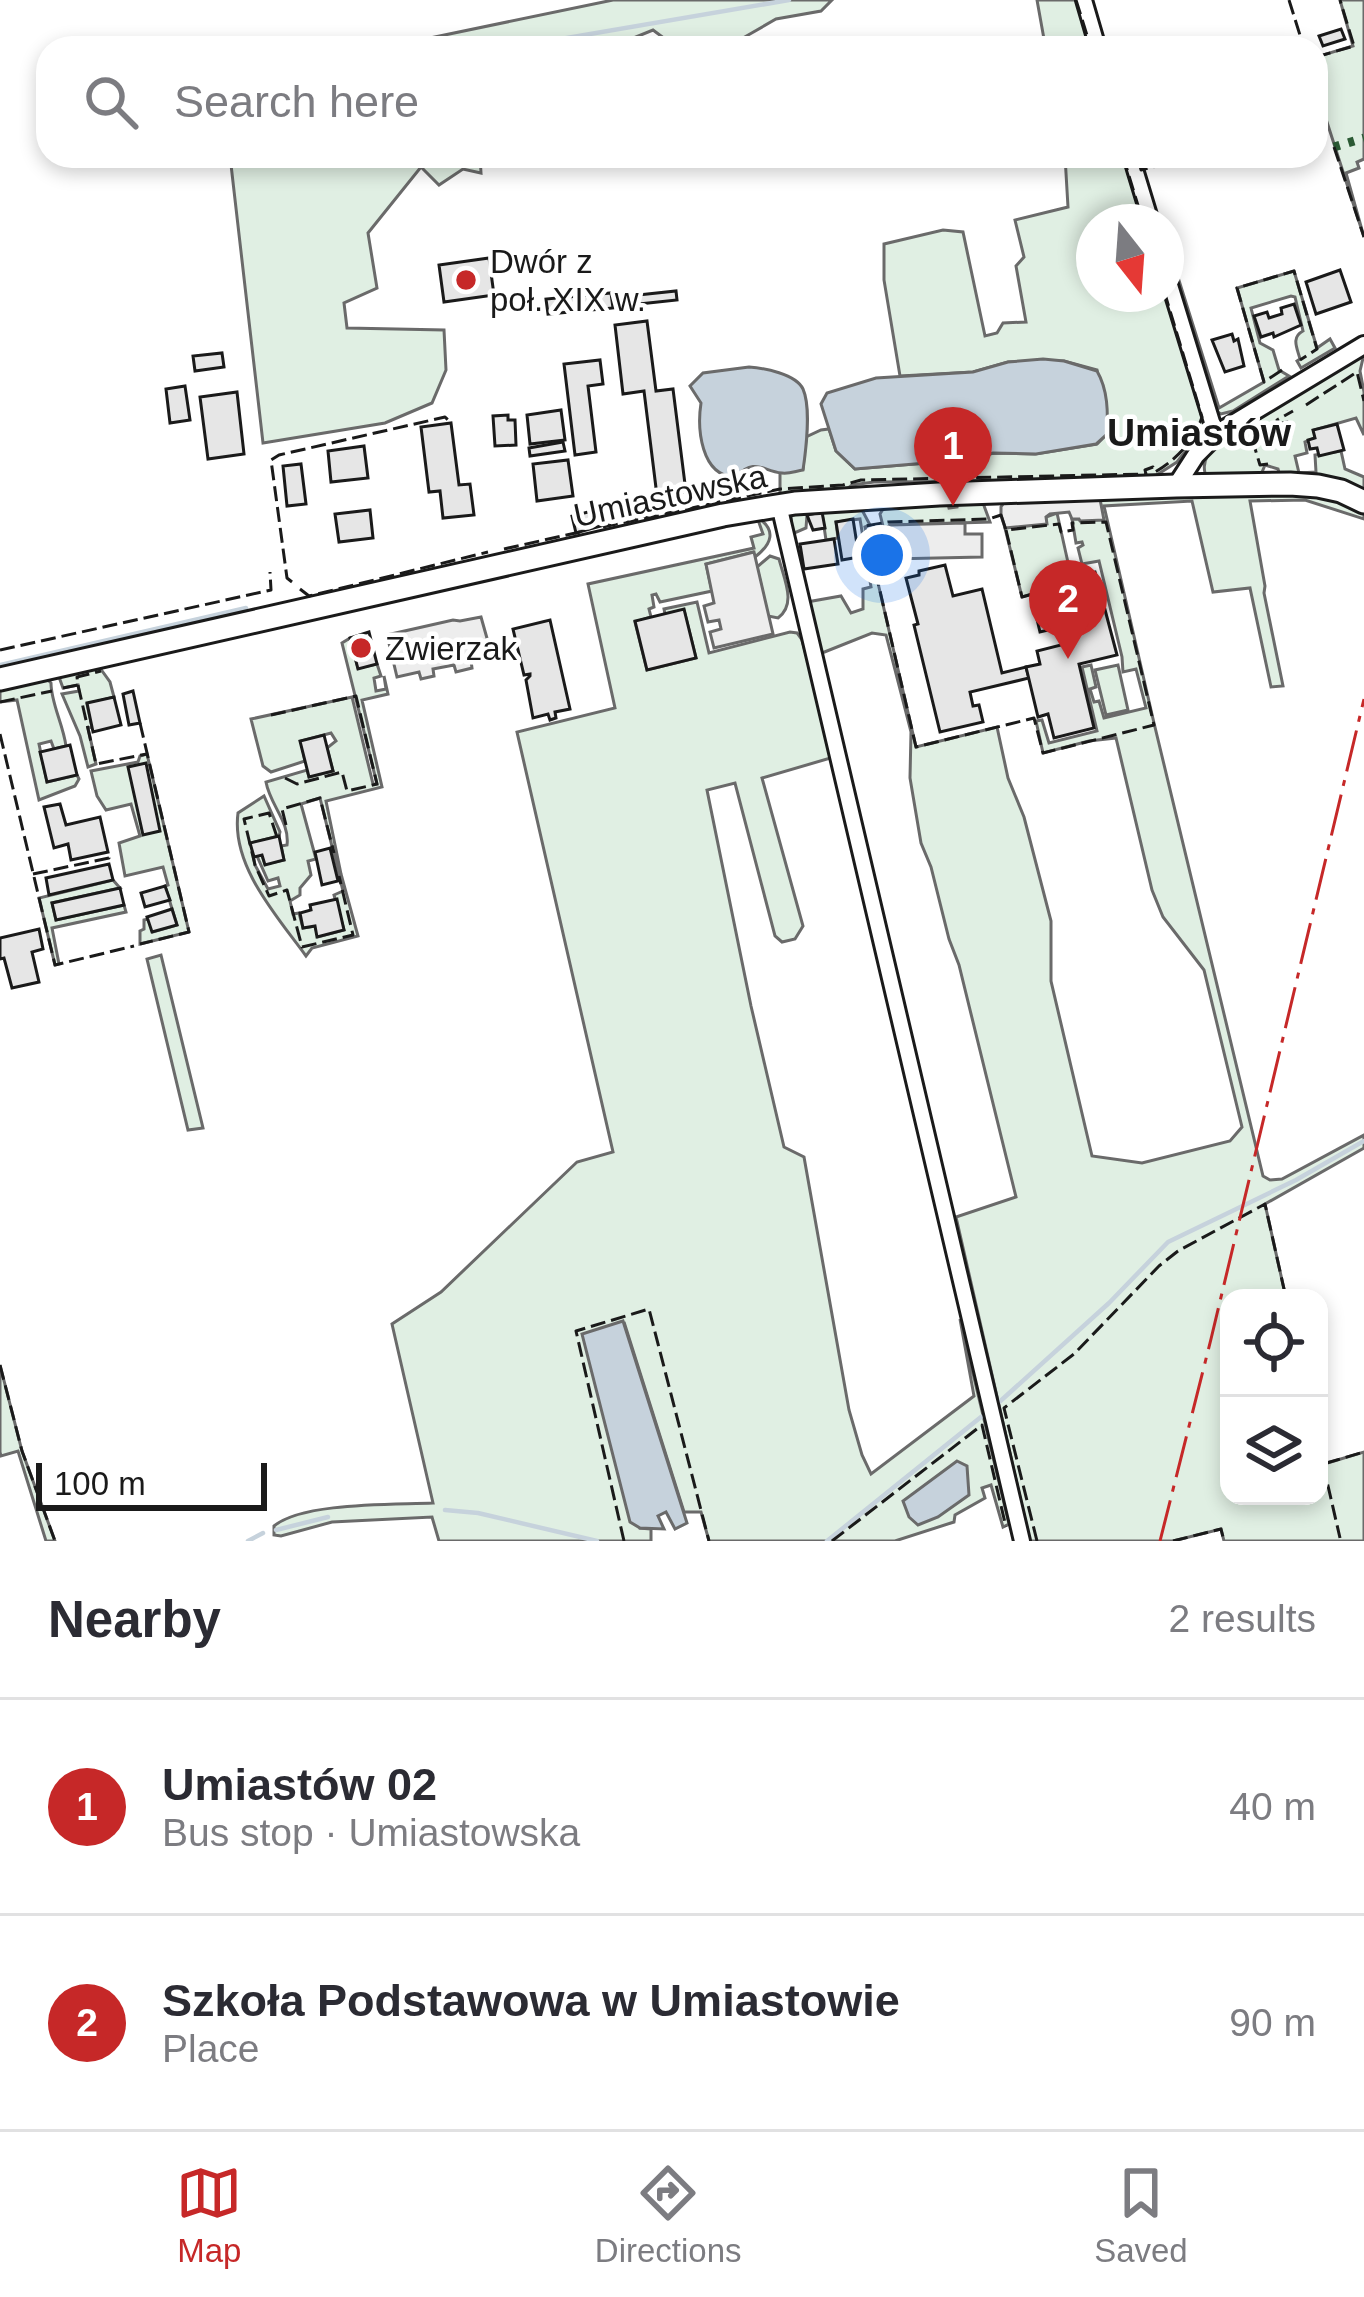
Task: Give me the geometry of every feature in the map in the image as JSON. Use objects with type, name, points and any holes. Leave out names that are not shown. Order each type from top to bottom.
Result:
[{"type":"main road","name":"Umiastowska","points":[[0,679],[778,505],[939,494],[1290,484],[1340,491],[1364,502]]},
{"type":"street","points":[[1084,0],[1094,36]]},
{"type":"street","points":[[1135,168],[1146,204]]},
{"type":"street","points":[[1178,312],[1218,433]]},
{"type":"street","points":[[1175,486],[1218,433],[1364,345]]},
{"type":"street","points":[[778,505],[1022,1541]]},
{"type":"green space","points":[[613,0],[832,0],[821,11],[776,19],[746,36],[661,36],[653,30],[638,36],[440,36]]},
{"type":"green space","points":[[1037,0],[1081,0],[1091,36],[1043,36]]},
{"type":"green space","points":[[1340,0],[1364,0],[1364,159],[1357,162],[1359,168],[1346,173],[1364,237],[1328,125],[1328,53],[1353,46]]},
{"type":"green space","points":[[231,168],[420,168],[368,233],[377,288],[344,303],[347,328],[444,330],[446,370],[432,403],[385,423],[263,443]]},
{"type":"green space","points":[[422,168],[481,168],[481,173],[463,169],[439,185]]},
{"type":"green space","points":[[1066,168],[1130,168],[1141,204],[1076,204],[1076,312],[1171,312],[1206,425],[1177,462],[1155,476],[874,482],[780,494],[780,473],[803,469],[806,437],[821,430],[829,429],[836,451],[855,469],[974,459],[993,453],[1035,454],[1097,444],[1107,434],[1097,370],[1064,361],[1008,362],[973,372],[900,376],[884,280],[884,244],[943,230],[963,232],[985,336],[997,333],[1003,323],[1026,322],[1016,266],[1024,257],[1015,220],[1068,207]]},
{"type":"green space","points":[[1294,271],[1317,348],[1330,339],[1335,348],[1301,368],[1296,340],[1303,331],[1295,297],[1251,308],[1260,343],[1273,350],[1279,370],[1289,376],[1233,411],[1221,414],[1213,409],[1183,312],[1184,296],[1219,408],[1264,382],[1237,288]]},
{"type":"green space","points":[[1364,354],[1360,371],[1364,435],[1356,418],[1314,430],[1315,438],[1305,442],[1307,453],[1295,456],[1299,473],[1316,472],[1315,455],[1341,451],[1345,469],[1364,477],[1364,491],[1280,476],[1278,469],[1265,465],[1260,477],[1205,473],[1207,457],[1225,438]]},
{"type":"green space","points":[[1314,494],[1338,499],[1364,513],[1364,519],[1305,500],[1250,501],[1283,686],[1271,687],[1250,588],[1213,592],[1192,501],[1104,506],[1263,1176],[1282,1179],[1364,1135],[1364,1148],[1265,1204],[1284,1289],[1220,1289],[1220,1505],[1328,1505],[1328,1463],[1364,1452],[1364,1541],[1224,1541],[1221,1529],[1173,1541],[1030,1541],[956,1217],[1016,1197],[959,965],[921,843],[910,778],[911,732],[886,635],[872,633],[822,653],[807,602],[841,596],[851,613],[863,609],[863,589],[871,587],[860,519],[836,522],[838,538],[826,540],[822,513],[807,515],[806,528],[792,534],[791,516],[861,508],[870,525],[865,527],[916,747],[997,727],[1051,921],[1051,981],[1092,1156],[1142,1163],[1230,1141],[1242,1127],[1204,970],[1163,917],[1152,890],[1116,738],[1043,753],[1036,721],[1042,720],[1049,743],[1097,731],[1082,667],[1091,665],[1096,687],[1090,689],[1104,718],[1146,708],[1136,669],[1123,672],[1099,561],[1082,564],[1078,548],[1083,545],[1076,543],[1072,519],[1080,519],[1105,495]]},
{"type":"green space","points":[[983,503],[990,522],[890,525],[884,530],[880,514],[885,506],[948,504],[949,508]]},
{"type":"green space","points":[[1057,513],[1069,567],[1051,571],[1055,588],[1022,597],[1005,528],[1046,524],[1046,517]]},
{"type":"green space","points":[[757,517],[770,532],[765,547],[755,557],[753,552],[706,564],[712,591],[660,602],[652,595],[651,617],[635,622],[647,670],[696,658],[684,610],[665,614],[664,609],[697,602],[709,653],[790,632],[802,640],[834,757],[762,778],[803,926],[795,939],[782,942],[775,936],[735,783],[707,790],[784,1147],[804,1157],[849,1410],[871,1474],[974,1396],[960,1319],[1009,1524],[1003,1527],[991,1485],[982,1488],[985,1498],[955,1515],[954,1522],[895,1541],[709,1541],[701,1512],[684,1512],[624,1322],[640,1528],[651,1529],[651,1541],[439,1541],[432,1517],[332,1522],[274,1535],[274,1526],[306,1513],[433,1503],[392,1324],[441,1292],[577,1162],[613,1152],[517,732],[615,708],[588,584],[754,548],[751,537],[763,534]]},
{"type":"green space","points":[[770,556],[779,559],[788,591],[787,606],[778,618],[768,616],[757,567]]},
{"type":"green space","points":[[350,638],[358,668],[377,664],[381,676],[374,678],[376,691],[386,689],[384,676],[388,694],[362,700],[382,787],[326,801],[358,936],[312,948],[306,956],[249,871],[238,833],[238,813],[264,796],[279,836],[251,843],[255,865],[268,889],[280,886],[278,878],[268,881],[257,856],[262,855],[265,864],[284,860],[281,846],[287,845],[286,829],[266,782],[307,770],[309,777],[333,771],[327,748],[336,741],[331,733],[301,741],[305,761],[271,772],[263,766],[251,719],[352,697],[373,784],[377,784],[342,643]],"holes":[[[320,798],[343,891],[334,895],[344,930],[318,937],[315,926],[303,928],[299,913],[293,914],[290,901],[300,895],[311,875],[308,861],[316,859],[301,804]]]},
{"type":"green space","points":[[1118,665],[1128,710],[1106,715],[1095,670]]},
{"type":"green space","points":[[100,668],[114,697],[87,704],[96,764],[88,767],[62,694],[79,691],[78,685],[63,688],[59,677]]},
{"type":"green space","points":[[46,678],[66,746],[54,749],[51,741],[39,744],[47,782],[77,775],[79,779],[75,786],[39,800],[17,700],[0,702],[0,689]]},
{"type":"green space","points":[[147,754],[189,932],[140,944],[144,920],[148,919],[153,932],[177,925],[163,867],[125,876],[119,843],[140,836],[131,804],[106,810],[91,771],[138,762]]},
{"type":"green space","points":[[113,880],[120,888],[52,903],[56,920],[124,905],[126,912],[52,928],[59,964],[55,965],[39,898]]},
{"type":"green space","points":[[161,955],[203,1128],[188,1130],[147,959]]},
{"type":"green space","points":[[0,1365],[22,1451],[55,1541],[46,1541],[18,1451],[1,1456]]},
{"type":"shaded area","points":[[1043,359],[1097,371],[1105,393],[1107,434],[1096,444],[1036,454],[993,453],[974,459],[855,469],[836,451],[821,404],[827,393],[876,378],[973,372]]},
{"type":"shaded area","points":[[749,367],[787,376],[803,389],[807,417],[803,470],[785,473],[754,466],[734,477],[708,460],[701,437],[701,403],[690,386],[703,373]]},
{"type":"shaded area","points":[[1105,495],[1100,499],[1104,520],[1080,521],[1069,512],[1050,514],[1047,524],[1005,528],[1001,515],[1005,501]]},
{"type":"shaded area","points":[[965,523],[965,534],[982,534],[982,557],[891,559],[890,525]]},
{"type":"shaded area","points":[[754,552],[773,634],[714,648],[710,632],[721,629],[719,620],[708,622],[704,606],[714,603],[706,564]]},
{"type":"shaded area","points":[[481,617],[492,656],[471,661],[472,668],[456,672],[454,665],[433,669],[434,676],[421,679],[419,672],[397,677],[387,635]]},
{"type":"shaded area","points":[[623,1321],[687,1523],[675,1529],[666,1512],[658,1516],[664,1529],[640,1528],[630,1522],[582,1334]]},
{"type":"shaded area","points":[[957,1461],[967,1466],[969,1495],[918,1525],[903,1501]]},
{"type":"building","points":[[1341,29],[1345,39],[1328,44],[1328,36],[1319,36]]},
{"type":"building","name":"Dwór z poł. XIX w.","points":[[489,258],[494,295],[444,302],[439,265]]},
{"type":"building","points":[[1340,270],[1351,302],[1316,314],[1306,282]]},
{"type":"building","points":[[676,291],[677,300],[620,306],[619,297]]},
{"type":"building","points":[[611,293],[613,308],[548,314],[546,299]]},
{"type":"building","points":[[1294,304],[1301,325],[1274,337],[1273,333],[1261,337],[1254,316],[1267,312],[1269,318]]},
{"type":"building","points":[[647,321],[656,391],[673,389],[686,492],[657,496],[644,391],[623,394],[615,325]]},
{"type":"building","points":[[1232,334],[1234,341],[1238,339],[1244,366],[1225,372],[1212,340]]},
{"type":"building","points":[[222,353],[224,367],[195,371],[193,356]]},
{"type":"building","points":[[600,360],[603,384],[588,386],[596,452],[575,455],[564,364]]},
{"type":"building","points":[[185,386],[190,420],[170,423],[166,389]]},
{"type":"building","points":[[237,392],[244,454],[208,459],[200,397]]},
{"type":"building","points":[[561,410],[565,440],[530,444],[527,415]]},
{"type":"building","points":[[508,415],[508,420],[515,420],[516,445],[495,446],[493,416]]},
{"type":"building","points":[[1287,422],[1291,435],[1274,441],[1270,428]]},
{"type":"building","points":[[451,423],[459,485],[470,484],[474,515],[443,518],[440,491],[429,492],[421,427]]},
{"type":"building","points":[[1337,424],[1344,450],[1319,456],[1317,448],[1310,449],[1313,430]]},
{"type":"building","points":[[563,442],[565,451],[530,456],[529,448]]},
{"type":"building","points":[[364,446],[368,478],[331,482],[328,451]]},
{"type":"building","points":[[568,460],[573,496],[537,501],[533,464]]},
{"type":"building","points":[[301,464],[306,504],[287,506],[283,466]]},
{"type":"building","points":[[650,500],[652,515],[611,520],[610,505]]},
{"type":"building","points":[[604,508],[608,524],[576,533],[572,516]]},
{"type":"building","points":[[370,510],[373,538],[339,542],[335,514]]},
{"type":"building","points":[[822,512],[825,528],[813,530],[807,515]]},
{"type":"building","points":[[853,519],[859,557],[842,560],[836,522]]},
{"type":"building","points":[[834,539],[838,564],[804,569],[800,544]]},
{"type":"building","points":[[945,565],[953,596],[982,589],[1002,673],[1026,667],[1029,678],[970,692],[983,722],[940,732],[906,578]]},
{"type":"building","points":[[1095,572],[1117,655],[1079,664],[1094,728],[1054,738],[1048,714],[1038,717],[1026,667],[1040,664],[1037,651],[1073,642],[1069,625],[1040,632],[1036,615],[1072,604],[1067,580]]},
{"type":"building","points":[[684,609],[696,658],[647,670],[635,621]]},
{"type":"building","points":[[550,620],[570,709],[555,712],[556,718],[550,720],[548,714],[533,718],[526,680],[530,674],[524,675],[513,629]]},
{"type":"building","points":[[369,632],[377,664],[358,669],[350,638]]},
{"type":"building","points":[[133,691],[140,723],[129,725],[123,694]]},
{"type":"building","points":[[114,697],[121,725],[93,732],[87,703]]},
{"type":"building","points":[[324,735],[333,771],[309,777],[300,741]]},
{"type":"building","points":[[70,745],[77,775],[47,782],[40,752]]},
{"type":"building","points":[[146,763],[160,831],[143,835],[128,767]]},
{"type":"building","points":[[60,804],[66,825],[100,817],[108,852],[71,860],[68,844],[54,848],[44,807]]},
{"type":"building","points":[[279,836],[284,860],[265,865],[262,855],[254,857],[250,843]]},
{"type":"building","points":[[330,848],[338,881],[322,885],[315,852]]},
{"type":"building","points":[[109,864],[113,880],[49,895],[46,878]]},
{"type":"building","points":[[165,886],[170,900],[145,907],[141,893]]},
{"type":"building","points":[[120,888],[124,905],[56,920],[52,903]]},
{"type":"building","points":[[337,899],[344,930],[317,937],[315,926],[303,928],[300,913],[311,910],[310,905]]},
{"type":"building","points":[[172,909],[177,925],[152,932],[147,917]]},
{"type":"building","points":[[39,929],[43,949],[32,952],[39,982],[12,988],[4,958],[0,959],[0,938]]},
{"type":"waterway","points":[[578,36],[789,0]]},
{"type":"waterway","points":[[0,665],[246,608]]},
{"type":"waterway","points":[[996,1405],[1109,1303],[1168,1242],[1364,1141]]},
{"type":"waterway","points":[[827,1541],[981,1417]]},
{"type":"waterway","points":[[445,1510],[478,1513],[597,1541]]},
{"type":"waterway","points":[[276,1530],[328,1517]]},
{"type":"waterway","points":[[248,1541],[263,1533]]},
{"type":"hedge","points":[[1334,147],[1364,138]]},
{"type":"fence","points":[[1076,0],[1087,36]]},
{"type":"fence","points":[[1289,0],[1300,36]]},
{"type":"fence","points":[[1328,54],[1354,46],[1340,0]]},
{"type":"fence","points":[[1334,147],[1364,237]]},
{"type":"fence","points":[[1127,168],[1138,204]]},
{"type":"fence","points":[[1140,168],[1149,168]]},
{"type":"fence","points":[[1282,370],[1264,382],[1237,288],[1294,271],[1317,349],[1300,360]]},
{"type":"fence","points":[[603,527],[780,489],[861,480],[1146,474],[1153,467],[1155,472],[1184,449],[1202,417],[1170,312]]},
{"type":"fence","points":[[1306,405],[1357,372],[1364,401]]},
{"type":"fence","points":[[1268,464],[1260,465],[1250,432],[1278,424],[1277,420],[1293,411]]},
{"type":"fence","points":[[292,582],[287,578],[271,460],[445,417],[451,423]]},
{"type":"fence","points":[[1001,515],[1006,530],[1059,524],[1061,532],[1073,530],[1072,523],[1106,522],[1154,725],[1043,753],[1034,718],[916,747],[865,526],[1001,515]]},
{"type":"fence","points":[[1006,530],[1022,597],[1046,590],[1052,612]]},
{"type":"fence","points":[[504,549],[580,532]]},
{"type":"fence","points":[[300,589],[309,596],[488,552]]},
{"type":"fence","points":[[0,650],[271,590],[270,572]]},
{"type":"fence","points":[[63,688],[78,685],[77,677],[101,671]]},
{"type":"fence","points":[[78,685],[96,764],[147,754]]},
{"type":"fence","points":[[0,702],[52,691]]},
{"type":"fence","points":[[271,715],[356,696],[377,784],[347,791],[342,772],[297,784],[285,778]]},
{"type":"fence","points":[[140,723],[189,932],[140,944]]},
{"type":"fence","points":[[0,734],[55,965],[134,946]]},
{"type":"fence","points":[[286,825],[282,809],[320,798],[334,853]]},
{"type":"fence","points":[[277,837],[269,813],[244,819],[255,865],[269,896],[287,890],[302,947],[353,935],[339,876]]},
{"type":"fence","points":[[33,874],[109,858],[108,852]]},
{"type":"fence","points":[[1037,1541],[1004,1408],[1074,1354],[1178,1251],[1265,1204],[1284,1289]]},
{"type":"fence","points":[[624,1541],[576,1331],[649,1309],[709,1541]]},
{"type":"fence","points":[[0,1365],[22,1451],[55,1541]]},
{"type":"fence","points":[[832,1541],[982,1425],[1006,1527]]},
{"type":"fence","points":[[1328,1463],[1364,1452]]},
{"type":"fence","points":[[1328,1486],[1340,1538]]},
{"type":"fence","points":[[1173,1541],[1221,1529],[1224,1541]]},
{"type":"power","points":[[1160,1541],[1364,699]]},
{"type":"place","name":"Dwór z poł. XIX w.","points":[[466,280]]},
{"type":"place","name":"Umiastów 02","points":[[953,506]]},
{"type":"place","name":"Zwierzak","points":[[361,648]]},
{"type":"place","name":"Szkoła Podstawowa w Umiastowie","points":[[1068,659]]},
{"type":"district","name":"Umiastów","points":[[1199,432]]}]
